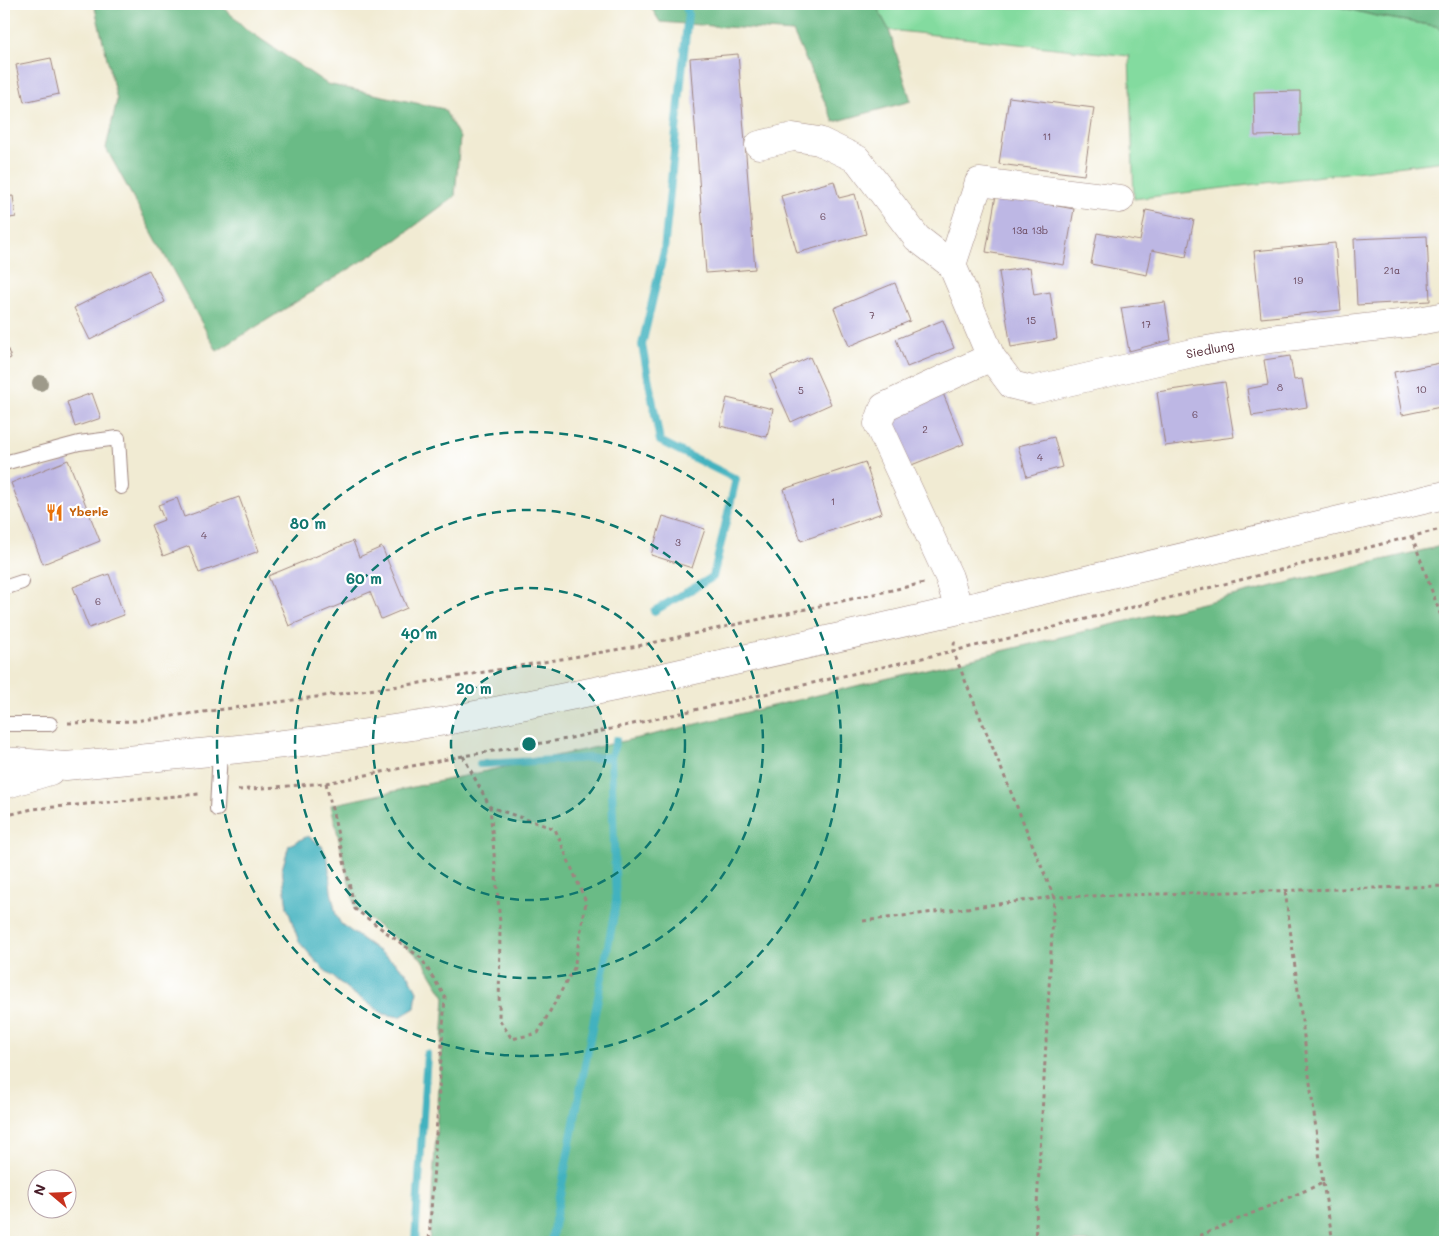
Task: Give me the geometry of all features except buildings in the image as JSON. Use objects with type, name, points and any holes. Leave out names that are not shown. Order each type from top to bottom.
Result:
[{"type":"main road","name":"Siedlung","points":[[759,145],[793,137],[819,141],[857,159],[917,238],[952,265],[991,357],[1012,385],[1033,390],[1201,352],[1270,339],[1408,323],[1445,316]]},
{"type":"main road","points":[[952,265],[979,182],[1120,199]]},
{"type":"main road","points":[[959,610],[949,577],[878,424],[884,407],[991,357]]},
{"type":"main road","points":[[4,761],[66,766],[220,752],[320,740],[446,721],[659,678],[959,610],[1445,495]]},
{"type":"main road","points":[[4,785],[66,766]]},
{"type":"lane","points":[[4,463],[79,443],[118,438],[121,487]]},
{"type":"lane","points":[[4,588],[22,582]]},
{"type":"lane","points":[[4,724],[50,724]]},
{"type":"lane","points":[[217,809],[220,752]]},
{"type":"path","points":[[4,816],[32,808],[326,783],[463,756],[567,739],[1022,635],[1445,528]]},
{"type":"path","points":[[1412,536],[1445,627]]},
{"type":"path","points":[[50,724],[136,721],[414,684],[638,646],[949,577]]},
{"type":"path","points":[[953,651],[1054,896],[1035,1242]]},
{"type":"path","points":[[463,756],[490,807],[500,923],[499,1019],[512,1039],[538,1033],[574,968],[586,902],[555,829],[490,807]]},
{"type":"path","points":[[326,783],[355,909],[421,958],[445,997],[430,1242]]},
{"type":"path","points":[[863,921],[1054,896],[1445,886]]},
{"type":"path","points":[[1285,890],[1323,1183],[1333,1242]]},
{"type":"path","points":[[1185,1242],[1323,1183]]},
{"type":"green space","points":[[94,4],[220,4],[246,29],[327,84],[444,109],[460,138],[455,196],[396,240],[217,351],[106,148],[117,100]]},
{"type":"green space","points":[[649,4],[875,4],[889,30],[911,101],[834,122],[793,32],[660,22]]},
{"type":"green space","points":[[875,4],[1328,4],[1376,16],[1436,26],[1445,33],[1445,161],[1134,199],[1129,56],[889,30]]},
{"type":"green space","points":[[1328,4],[1445,4],[1445,33],[1436,26],[1376,16]]},
{"type":"green space","points":[[1445,545],[1445,1242],[429,1242],[445,997],[421,958],[355,909],[331,805],[647,736]]},
{"type":"water","points":[[308,836],[322,846],[328,860],[331,891],[336,915],[341,924],[408,974],[417,991],[415,1008],[400,1017],[384,1014],[351,992],[321,967],[299,942],[287,907],[282,869],[289,845]]},
{"type":"waterway","points":[[654,611],[713,577],[736,479],[660,441],[642,345],[664,251],[688,13],[685,4]]},
{"type":"waterway","points":[[551,1242],[616,904],[611,757],[616,740]]},
{"type":"waterway","points":[[480,764],[611,757]]},
{"type":"waterway","points":[[415,1242],[427,1054]]},
{"type":"place","name":"Yberle","points":[[55,512]]}]
